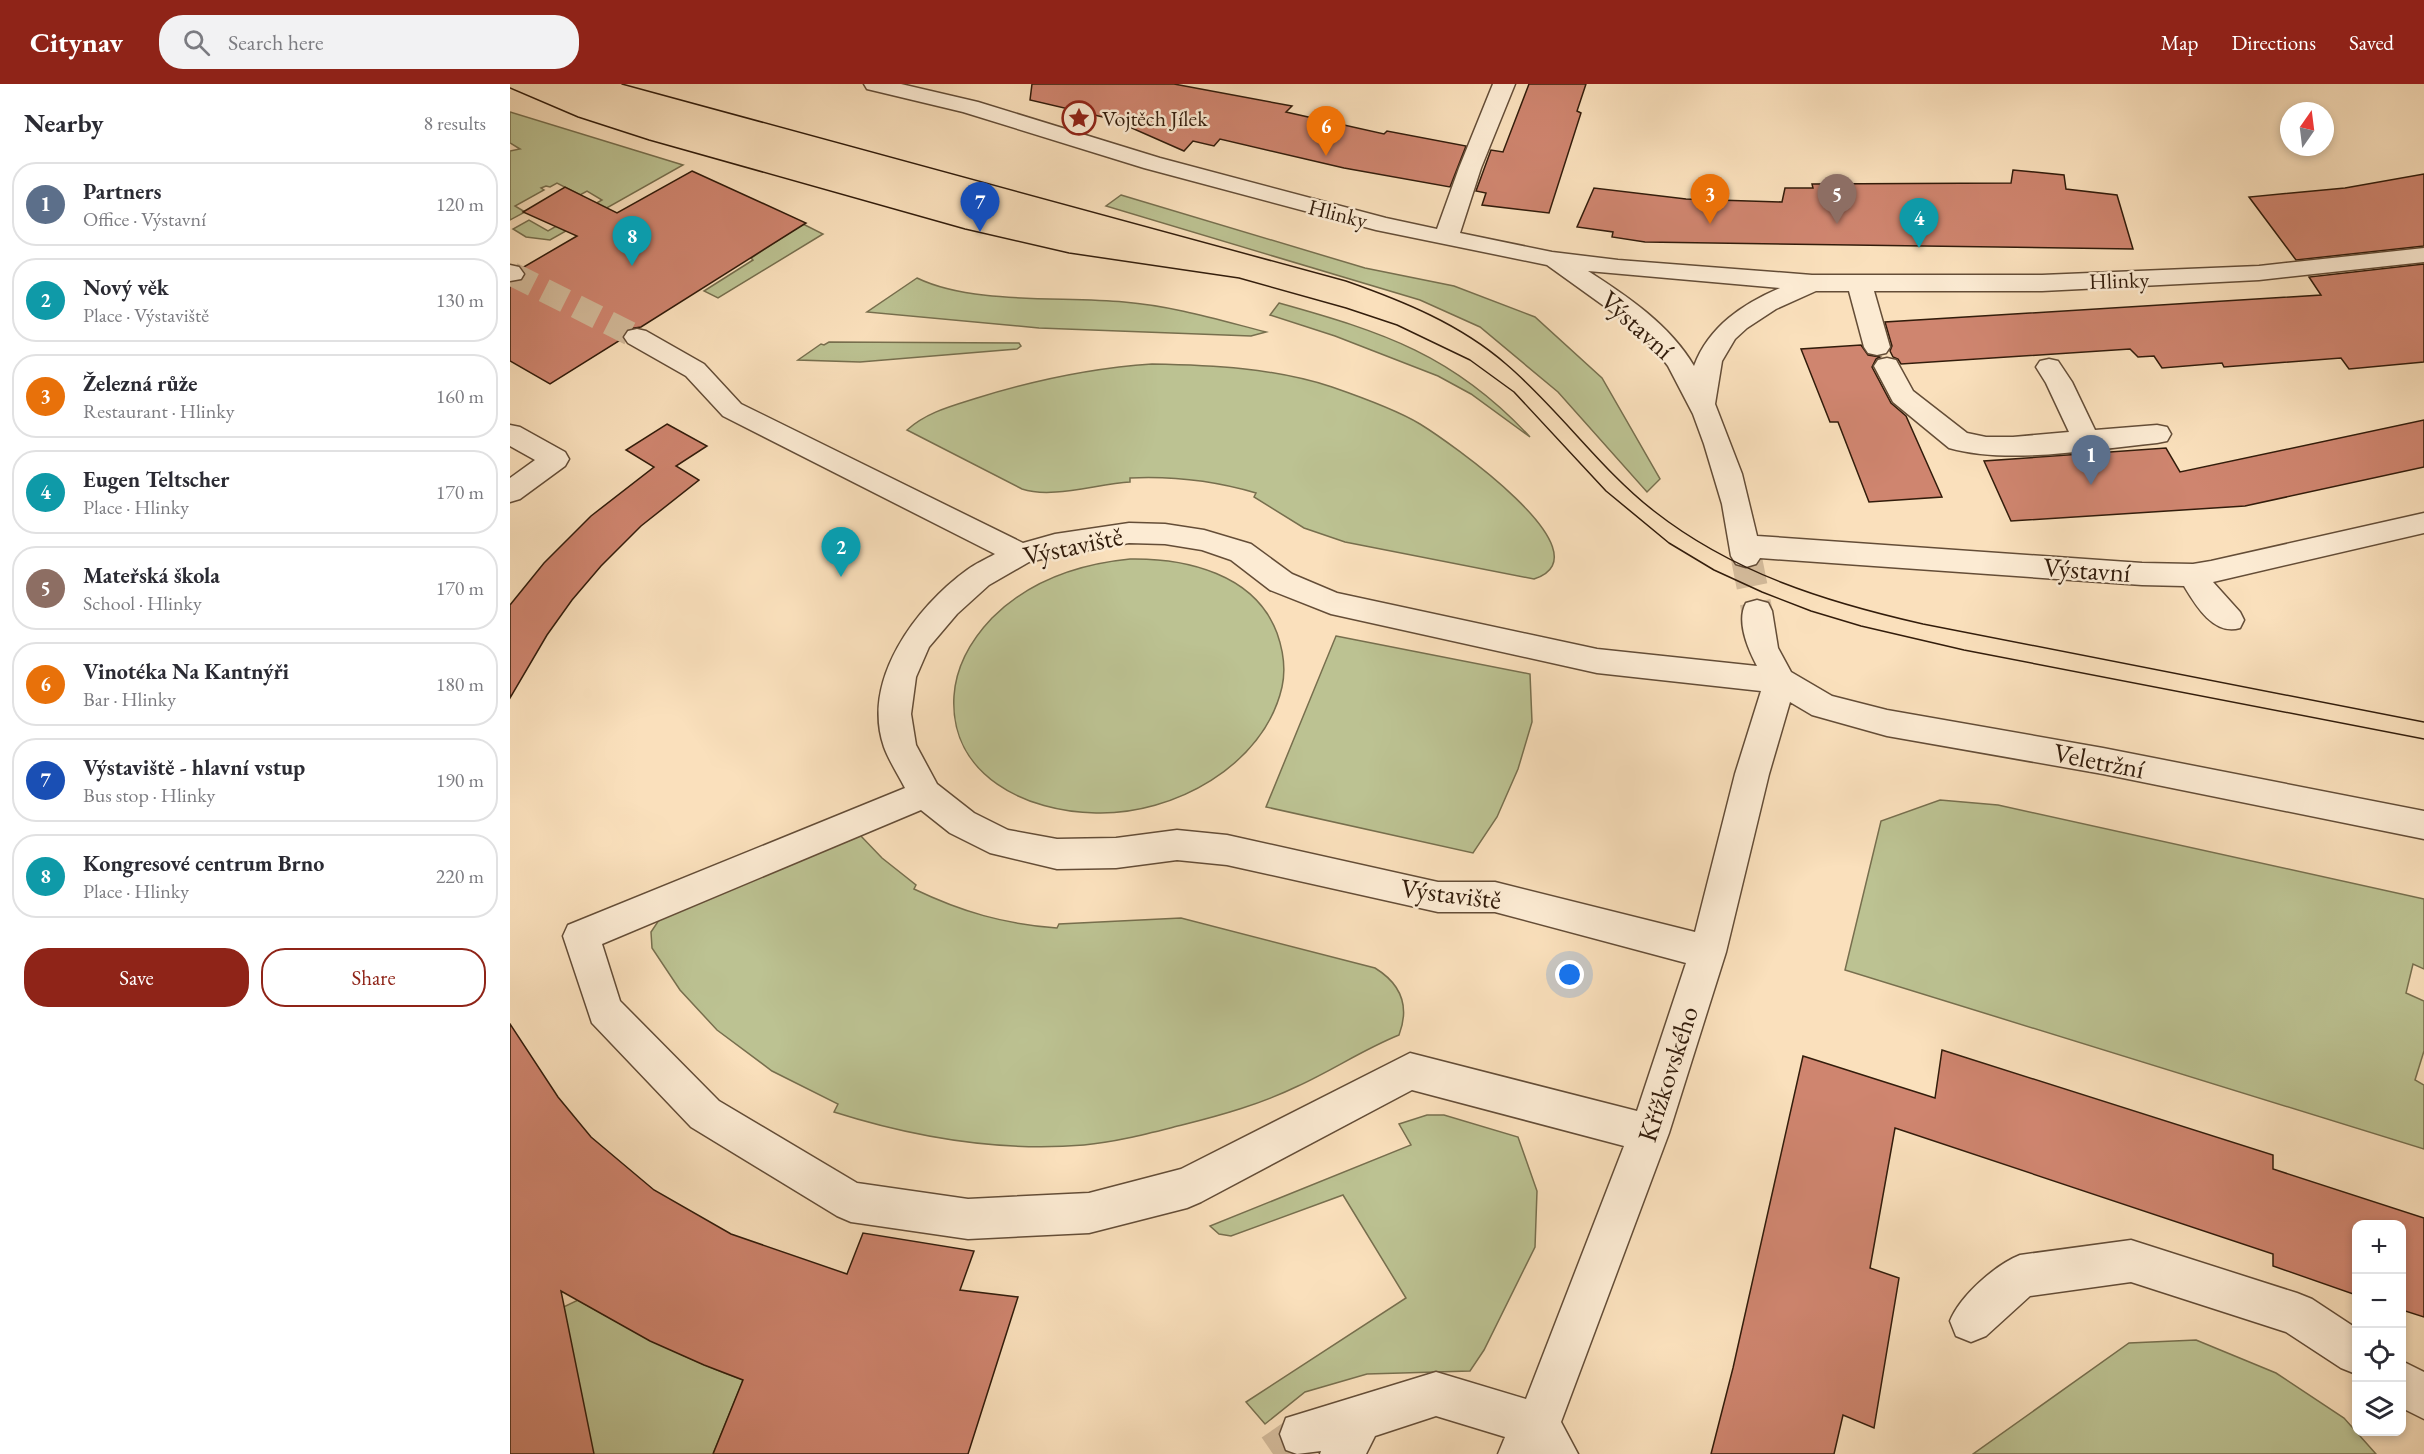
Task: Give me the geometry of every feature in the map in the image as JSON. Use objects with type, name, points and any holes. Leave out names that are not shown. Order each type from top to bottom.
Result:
[{"type":"street","name":"Hlinky","points":[[875,84],[970,106],[1152,163],[1289,201],[1446,238],[1552,259],[1695,275],[1812,283],[2042,283],[2271,272],[2424,255]]},
{"type":"street","points":[[1446,238],[1470,168],[1504,84]]},
{"type":"street","name":"Výstavní","points":[[1552,259],[1582,276],[1665,344],[1681,366],[1702,403],[1726,468],[1745,551],[2193,575],[2424,523]]},
{"type":"street","name":"Hlinky","points":[[1702,403],[1708,362],[1720,341],[1736,323],[1779,298],[1812,283]]},
{"type":"street","points":[[1860,284],[1882,356],[1902,396],[1959,441],[1986,446],[2013,446],[2085,438],[2157,434]]},
{"type":"street","points":[[638,337],[695,370],[732,410],[1020,554]]},
{"type":"street","points":[[2049,367],[2059,382],[2085,438]]},
{"type":"street","points":[[510,434],[555,459],[510,492]]},
{"type":"street","name":"Výstaviště","points":[[1708,952],[1496,897],[1438,897],[1227,850],[1177,845],[1116,853],[1057,854],[1002,843],[962,823],[925,794],[900,746],[895,714],[900,677],[916,641],[946,606],[978,577],[1020,554],[1055,545],[1129,533],[1165,534],[1204,540],[1241,552],[1281,582],[1331,603],[1597,661],[1780,681]]},
{"type":"street","points":[[2193,575],[2205,595],[2229,620]]},
{"type":"street","points":[[1757,611],[1763,648],[1780,681]]},
{"type":"street","name":"Veletržní","points":[[1780,681],[1823,706],[1887,723],[2103,761],[2424,825]]},
{"type":"street","name":"Křížkovského","points":[[1538,1444],[1649,1133],[1708,952],[1752,774],[1780,681]]},
{"type":"street","points":[[925,794],[581,936],[605,1011],[705,1114],[851,1202],[968,1219],[1089,1213],[1187,1188],[1410,1071],[1649,1133]]},
{"type":"street","points":[[1971,1321],[2020,1276],[2131,1261],[2297,1314],[2352,1350]]},
{"type":"street","points":[[2406,1386],[2424,1397]]},
{"type":"street","points":[[1302,1434],[1351,1437],[1436,1394],[1538,1444]]},
{"type":"green space","points":[[510,112],[683,165],[550,240],[526,237],[513,229],[529,220],[548,231],[602,200],[587,191],[580,195],[557,183],[541,188],[544,190],[515,206],[525,212],[510,220],[510,151],[520,149],[510,143]]},
{"type":"green space","points":[[1121,195],[1365,268],[1454,286],[1535,317],[1602,378],[1660,479],[1647,492],[1558,392],[1480,327],[1420,300],[1106,206]]},
{"type":"green space","points":[[803,224],[823,234],[718,298],[704,291],[753,260],[751,258]]},
{"type":"green space","points":[[917,278],[939,287],[990,296],[1099,300],[1160,307],[1266,332],[1251,336],[1039,328],[867,312]]},
{"type":"green space","points":[[1279,303],[1384,337],[1445,366],[1502,409],[1530,437],[1471,394],[1438,376],[1335,336],[1270,315]]},
{"type":"green space","points":[[829,342],[1019,343],[1021,346],[1017,349],[860,362],[798,360],[821,344]]},
{"type":"green space","points":[[1152,364],[1220,367],[1288,376],[1342,391],[1411,419],[1460,451],[1516,498],[1539,523],[1552,546],[1552,566],[1534,579],[1345,542],[1304,528],[1254,497],[1256,493],[1209,482],[1130,478],[1130,482],[1060,492],[1034,492],[1022,489],[907,430],[940,410],[1020,386],[1086,372]]},
{"type":"green space","points":[[1130,559],[1151,559],[1195,566],[1236,583],[1253,596],[1267,613],[1277,633],[1282,653],[1284,666],[1282,687],[1272,715],[1256,740],[1236,762],[1211,780],[1184,795],[1155,805],[1125,811],[1096,813],[1044,806],[1019,797],[997,784],[979,768],[964,748],[956,724],[954,696],[958,674],[966,654],[992,618],[1006,605],[1038,584],[1092,565]]},
{"type":"green space","points":[[1336,636],[1530,674],[1532,722],[1518,769],[1497,817],[1473,853],[1266,807]]},
{"type":"green space","points":[[1940,800],[1998,805],[2424,899],[2424,969],[2413,964],[2406,993],[2424,1001],[2424,1051],[2415,1080],[2424,1085],[2424,1149],[1845,970],[1881,821]]},
{"type":"green space","points":[[859,834],[882,858],[916,885],[914,889],[984,916],[1057,928],[1059,924],[1181,918],[1375,968],[1391,981],[1401,997],[1404,1015],[1399,1035],[1298,1086],[1256,1104],[1170,1128],[1096,1144],[1052,1147],[958,1141],[896,1129],[834,1112],[838,1104],[772,1071],[717,1030],[680,990],[652,948],[651,932],[659,920]]},
{"type":"green space","points":[[1427,1115],[1444,1115],[1518,1137],[1537,1191],[1535,1247],[1484,1350],[1470,1371],[1367,1374],[1305,1392],[1265,1424],[1246,1402],[1406,1298],[1343,1195],[1231,1236],[1219,1234],[1210,1226],[1411,1145],[1399,1124]]},
{"type":"green space","points":[[578,1300],[659,1344],[743,1380],[713,1454],[588,1454],[549,1314]]},
{"type":"green space","points":[[2196,1340],[2276,1373],[2344,1418],[2352,1427],[2352,1436],[2360,1436],[2376,1454],[1973,1454],[2129,1343]]},
{"type":"building","points":[[1032,84],[1174,84],[1292,106],[1286,112],[1384,134],[1387,131],[1466,146],[1450,187],[1344,168],[1220,139],[1214,146],[1193,141],[1184,151],[1118,122],[1120,121],[1030,100]]},
{"type":"building","points":[[1529,84],[1586,84],[1577,111],[1581,113],[1549,213],[1482,205],[1486,193],[1476,191],[1491,150],[1503,152]]},
{"type":"building","points":[[2013,170],[2064,175],[2066,189],[2117,195],[2133,249],[1645,242],[1612,237],[1613,232],[1577,227],[1594,188],[1686,199],[1782,202],[1785,188],[1813,188],[1812,184],[2011,183]]},
{"type":"building","points":[[692,171],[806,223],[641,327],[628,329],[622,339],[550,384],[510,361],[510,283],[523,280],[526,273],[522,268],[577,236],[523,212],[565,187],[617,213]]},
{"type":"building","points":[[2424,174],[2424,246],[2296,260],[2249,197],[2345,188]]},
{"type":"building","points":[[2424,264],[2424,362],[2349,369],[2341,358],[2224,367],[2222,363],[2162,368],[2154,356],[2138,357],[2130,349],[1901,364],[1890,351],[1892,346],[1885,322],[2321,295],[2309,277]]},
{"type":"building","points":[[1861,345],[1868,355],[1880,357],[1876,359],[1872,367],[1891,403],[1906,416],[1942,497],[1869,502],[1838,422],[1830,422],[1801,349]]},
{"type":"building","points":[[2424,420],[2424,467],[2245,506],[2011,521],[1984,461],[2166,448],[2180,472]]},
{"type":"building","points":[[667,424],[707,446],[676,466],[699,480],[641,526],[601,566],[572,600],[547,635],[510,698],[510,605],[544,563],[591,516],[654,467],[626,450]]},
{"type":"building","points":[[510,1024],[558,1097],[591,1137],[654,1190],[731,1234],[847,1274],[863,1233],[974,1251],[960,1290],[1018,1297],[968,1454],[713,1454],[743,1380],[650,1341],[561,1291],[594,1454],[510,1454]]},
{"type":"building","points":[[1942,1050],[2273,1155],[2273,1169],[2424,1218],[2424,1317],[2406,1311],[2406,1220],[2352,1220],[2352,1294],[2273,1266],[2273,1254],[1895,1128],[1870,1268],[1899,1278],[1874,1428],[1843,1415],[1834,1454],[1711,1454],[1733,1368],[1803,1056],[1935,1098]]},
{"type":"tunnel","points":[[512,274],[637,337]]},
{"type":"tunnel","points":[[1746,556],[1757,611]]},
{"type":"tunnel","points":[[1273,1454],[1302,1434]]},
{"type":"tram line","points":[[622,84],[1346,281],[1410,306],[1470,337],[1506,364],[1544,400],[1615,476],[1654,511],[1684,533],[1716,552],[1782,583],[1851,606],[1923,624],[2424,722]]},
{"type":"tram line","points":[[510,88],[578,117],[649,140],[965,229],[1069,253],[1239,278],[1397,325],[1470,360],[1514,392],[1606,491],[1669,543],[1714,570],[1811,611],[1861,626],[1964,650],[2424,739]]},
{"type":"place","name":"Vojtěch Jílek","points":[[1079,118]]},
{"type":"place","name":"Vinotéka Na Kantnýři","points":[[1326,156]]},
{"type":"place","name":"Železná růže","points":[[1710,224]]},
{"type":"place","name":"Mateřská škola","points":[[1837,224]]},
{"type":"place","name":"Výstaviště - hlavní vstup","points":[[980,232]]},
{"type":"place","name":"Eugen Teltscher","points":[[1919,248]]},
{"type":"place","name":"Kongresové centrum Brno","points":[[632,266]]},
{"type":"place","name":"Partners","points":[[2091,485]]},
{"type":"place","name":"Nový věk","points":[[841,577]]}]
